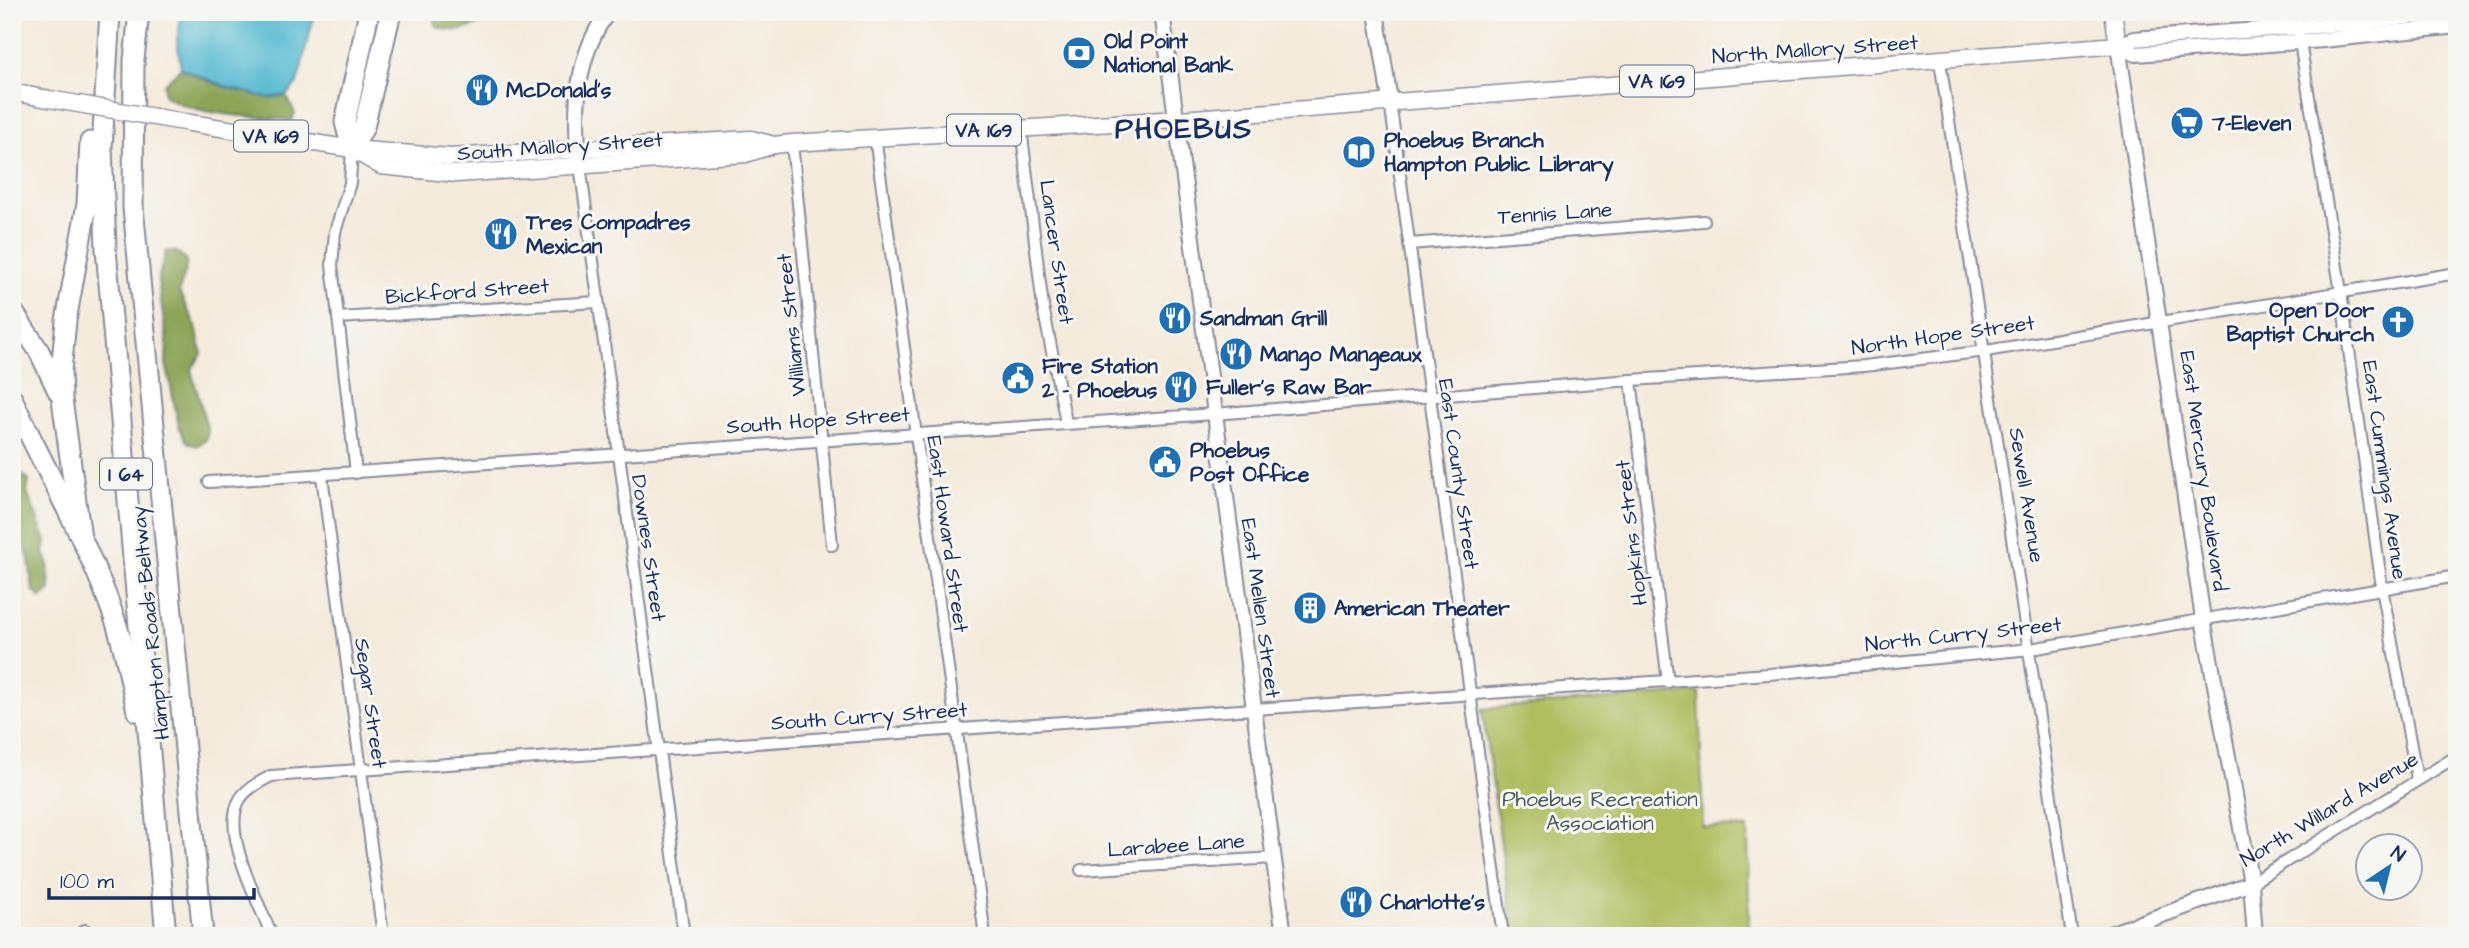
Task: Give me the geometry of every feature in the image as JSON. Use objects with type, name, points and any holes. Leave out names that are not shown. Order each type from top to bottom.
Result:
[{"type":"highway","points":[[81,538],[62,400],[62,349],[87,204],[94,54],[96,30],[102,12]]},
{"type":"highway","name":"Hampton Roads Beltway","points":[[110,12],[102,134],[104,223],[166,936]]},
{"type":"highway","name":"Hampton Roads Beltway","points":[[139,12],[134,60],[132,158],[139,281],[203,936]]},
{"type":"highway","points":[[139,281],[145,213],[144,93],[151,12]]},
{"type":"highway","points":[[352,149],[345,122],[369,12]]},
{"type":"highway","points":[[352,149],[365,127],[391,12]]},
{"type":"highway","points":[[12,310],[39,351],[62,400]]},
{"type":"highway","points":[[12,398],[81,538],[120,636],[154,799]]},
{"type":"main road","points":[[579,158],[576,104],[579,75],[587,48],[608,12]]},
{"type":"main road","name":"East Mellen Street","points":[[1162,12],[1284,936]]},
{"type":"main road","points":[[1376,12],[1390,101]]},
{"type":"main road","name":"East Mercury Boulevard","points":[[2113,12],[2161,321],[2203,619],[2251,883],[2255,936]]},
{"type":"main road","name":"North Mallory Street","points":[[1390,101],[2118,46],[2136,54],[2297,27],[2447,12]]},
{"type":"main road","name":"North Mallory Street","points":[[2297,27],[2457,26]]},
{"type":"main road","name":"South Mallory Street","points":[[12,92],[352,149],[381,166],[457,174],[579,158],[756,152],[774,145],[792,143],[1390,101]]},
{"type":"main road","name":"North Willard Avenue","points":[[2104,936],[2251,883]]},
{"type":"street","name":"East Cummings Avenue","points":[[2297,27],[2341,292],[2382,588],[2417,779]]},
{"type":"street","name":"Sewell Avenue","points":[[1940,61],[2031,649],[2072,936]]},
{"type":"street","name":"East County Street","points":[[1390,101],[1503,936]]},
{"type":"street","name":"Lancer Street","points":[[1021,128],[1044,307],[1066,422]]},
{"type":"street","name":"East Howard Street","points":[[875,137],[985,936]]},
{"type":"street","name":"Williams Street","points":[[792,143],[832,545]]},
{"type":"street","points":[[352,149],[350,183],[337,222],[333,249],[356,473]]},
{"type":"street","name":"Downes Street","points":[[579,158],[684,936]]},
{"type":"street","name":"Tennis Lane","points":[[1409,244],[1704,221]]},
{"type":"street","name":"North Hope Street","points":[[1429,396],[1864,366],[1986,351],[2457,273]]},
{"type":"street","name":"Bickford Street","points":[[338,318],[598,302]]},
{"type":"street","name":"Hopkins Street","points":[[1631,380],[1668,682]]},
{"type":"street","name":"South Hope Street","points":[[209,482],[1214,414],[1429,396]]},
{"type":"street","name":"Segar Street","points":[[322,476],[383,936]]},
{"type":"street","name":"North Curry Street","points":[[1469,694],[1668,682],[2031,649],[2457,576]]},
{"type":"street","name":"South Curry Street","points":[[272,936],[233,836],[234,816],[240,799],[255,784],[271,776],[1469,694]]},
{"type":"street","name":"North Willard Avenue","points":[[2251,883],[2417,779],[2457,757]]},
{"type":"street","name":"Larabee Lane","points":[[1081,870],[1274,858]]},
{"type":"green space","points":[[434,12],[500,12],[477,25],[453,30],[436,26]]},
{"type":"green space","points":[[181,68],[204,79],[247,93],[286,95],[295,113],[292,120],[225,114],[176,102],[164,95],[164,84]]},
{"type":"green space","points":[[166,251],[175,251],[186,259],[179,292],[196,326],[202,354],[191,370],[208,430],[206,440],[196,446],[187,442],[179,427],[166,363],[167,343],[158,280]]},
{"type":"green space","points":[[12,467],[29,480],[27,492],[46,541],[44,553],[48,563],[50,590],[41,598],[33,590],[29,559],[12,509]]},
{"type":"green space","name":"Phoebus Recreation Association","points":[[1699,692],[1703,827],[1748,828],[1749,936],[1514,936],[1482,709]]},
{"type":"water","points":[[182,12],[315,12],[297,84],[286,95],[269,98],[229,88],[181,68],[177,40]]},
{"type":"place","name":"Old Point National Bank","points":[[1079,53]]},
{"type":"place","name":"McDonald's","points":[[482,90]]},
{"type":"place","name":"7-Eleven","points":[[2187,123]]},
{"type":"place","name":"Phoebus Branch Hampton Public Library","points":[[1359,152]]},
{"type":"place","name":"Tres Compadres Mexican","points":[[501,234]]},
{"type":"place","name":"Sandman Grill","points":[[1175,318]]},
{"type":"place","name":"Open Door Baptist Church","points":[[2398,322]]},
{"type":"place","name":"Mango Mangeaux","points":[[1236,354]]},
{"type":"place","name":"Fire Station 2 - Phoebus","points":[[1018,378]]},
{"type":"place","name":"Fuller's Raw Bar","points":[[1181,387]]},
{"type":"place","name":"Phoebus Post Office","points":[[1165,462]]},
{"type":"place","name":"American Theater","points":[[1310,608]]},
{"type":"place","name":"Charlotte's","points":[[1356,902]]},
{"type":"district","name":"PHOEBUS","points":[[1184,128]]}]
